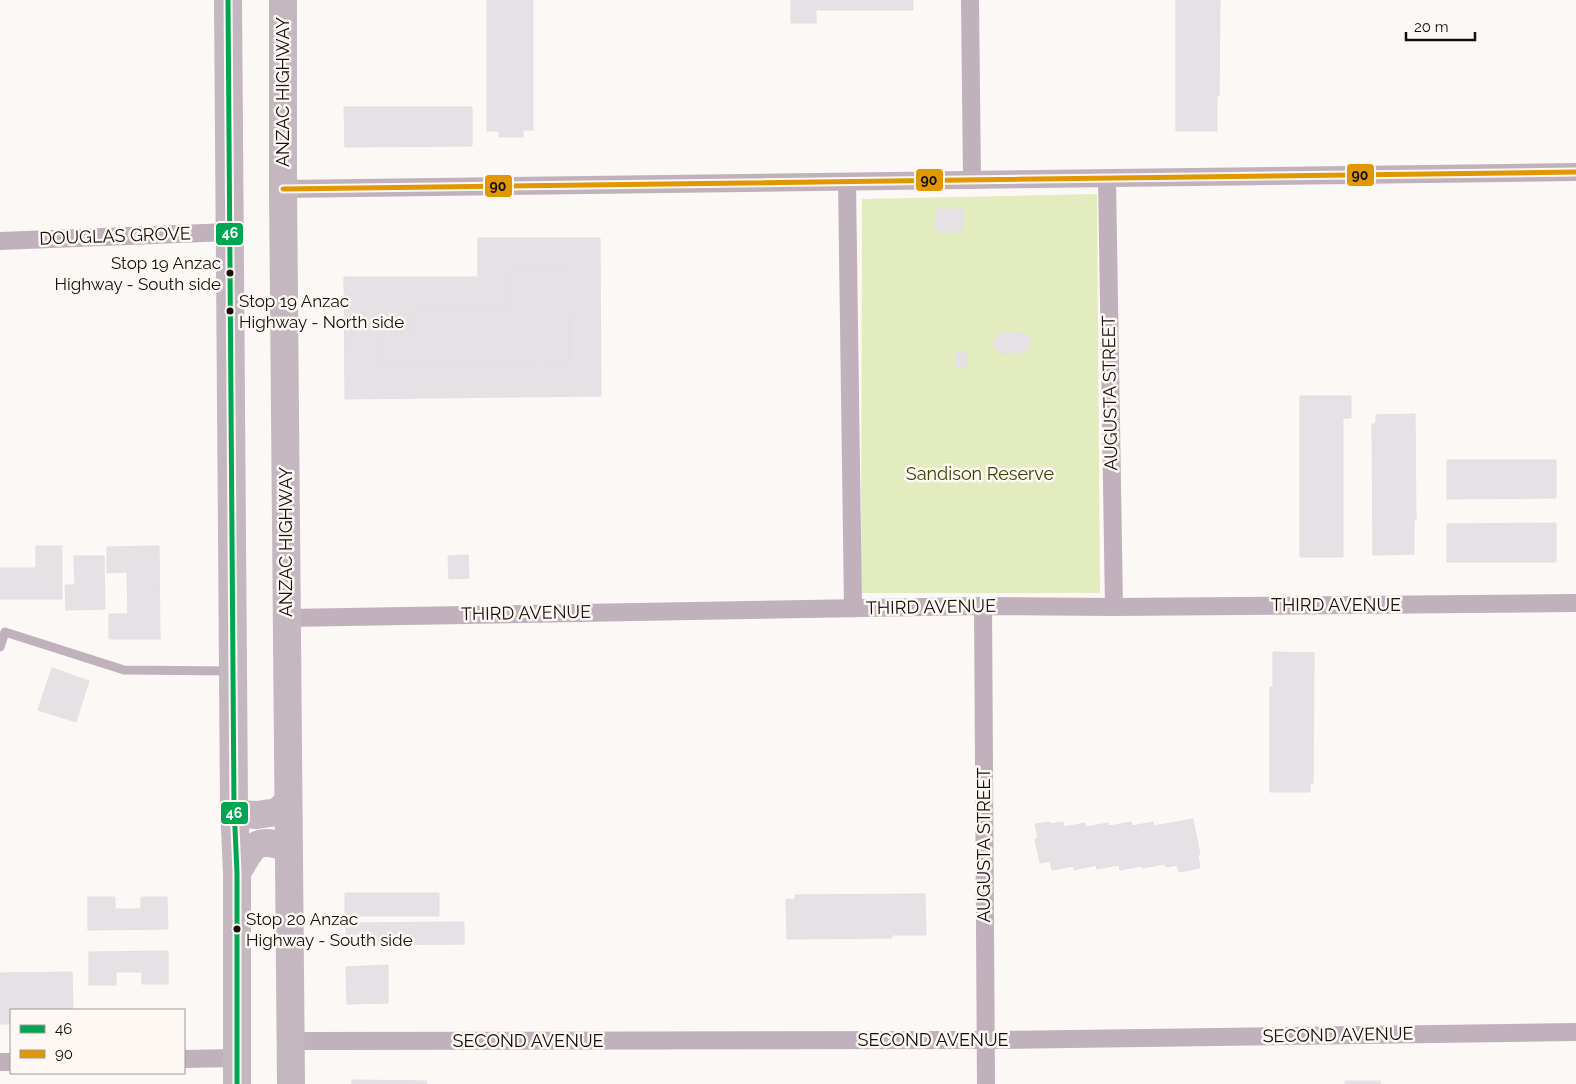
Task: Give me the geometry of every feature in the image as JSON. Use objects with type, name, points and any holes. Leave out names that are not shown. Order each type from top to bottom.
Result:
[{"type":"highway","points":[[228,0],[234,806],[237,873],[236,1071]]},
{"type":"highway","points":[[229,38],[247,2],[250,0]]},
{"type":"highway","name":"ANZAC HIGHWAY","points":[[281,1],[291,1084]]},
{"type":"highway","points":[[234,806],[242,814],[257,815],[277,812],[288,802]]},
{"type":"highway","points":[[237,873],[253,847],[262,843],[276,844],[288,848]]},
{"type":"street","points":[[970,0],[972,180]]},
{"type":"street","points":[[283,188],[1576,172]]},
{"type":"street","name":"AUGUSTA STREET","points":[[1107,179],[1114,607]]},
{"type":"street","points":[[848,182],[853,608]]},
{"type":"street","name":"DOUGLAS GROVE","points":[[0,242],[230,232]]},
{"type":"street","name":"THIRD AVENUE","points":[[286,618],[983,606],[1114,607],[1576,603]]},
{"type":"street","name":"AUGUSTA STREET","points":[[983,606],[986,1084]]},
{"type":"street","name":"SECOND AVENUE","points":[[290,1040],[986,1040],[1576,1032]]},
{"type":"street","points":[[185,1059],[236,1071]]},
{"type":"lane","points":[[0,647],[3,632],[124,670],[234,671]]},
{"type":"green space","name":"Sandison Reserve","points":[[1097,194],[1100,593],[861,593],[862,199]]},
{"type":"building","points":[[487,0],[533,0],[533,130],[523,130],[523,137],[499,137],[499,131],[487,131]]},
{"type":"building","points":[[791,0],[913,0],[913,10],[816,10],[816,23],[791,23]]},
{"type":"building","points":[[1176,0],[1220,0],[1217,131],[1176,131]]},
{"type":"building","points":[[344,107],[472,107],[472,146],[345,147]]},
{"type":"building","points":[[936,209],[963,209],[963,232],[936,232]]},
{"type":"building","points":[[478,238],[600,238],[601,396],[345,399],[344,277],[478,277]],"holes":[[[511,270],[568,270],[569,364],[383,367],[383,332],[413,332],[413,309],[511,309]]]},
{"type":"building","points":[[511,270],[568,270],[569,364],[383,367],[383,332],[413,332],[413,309],[511,309]]},
{"type":"building","points":[[1002,332],[1022,333],[1030,337],[1029,348],[1021,352],[1002,353],[994,347],[995,337]]},
{"type":"building","points":[[957,351],[967,352],[966,367],[956,367]]},
{"type":"building","points":[[1300,396],[1351,396],[1351,418],[1343,418],[1343,557],[1300,557]]},
{"type":"building","points":[[1415,414],[1416,520],[1414,520],[1414,554],[1373,555],[1372,424],[1376,424],[1376,415]]},
{"type":"building","points":[[1447,460],[1556,460],[1556,498],[1447,499]]},
{"type":"building","points":[[1556,523],[1556,562],[1447,562],[1447,524]]},
{"type":"building","points":[[36,546],[62,546],[62,599],[0,599],[0,568],[36,568]]},
{"type":"building","points":[[159,546],[160,639],[109,639],[109,614],[128,614],[127,572],[107,573],[107,547]]},
{"type":"building","points":[[468,555],[469,578],[449,579],[448,556]]},
{"type":"building","points":[[74,556],[104,556],[105,609],[66,610],[65,585],[75,585]]},
{"type":"building","points":[[1273,652],[1314,653],[1313,784],[1310,784],[1310,792],[1270,792],[1270,687],[1273,687]]},
{"type":"building","points":[[52,668],[89,681],[76,722],[38,710]]},
{"type":"building","points":[[1193,819],[1200,855],[1198,855],[1200,868],[1179,872],[1177,865],[1166,867],[1165,864],[1120,870],[1119,865],[1097,869],[1096,865],[1074,870],[1074,866],[1052,870],[1050,861],[1040,863],[1035,839],[1038,838],[1035,824],[1050,822],[1050,824],[1063,822],[1064,827],[1085,823],[1086,827],[1108,823],[1109,826],[1131,822],[1132,826],[1153,822],[1154,826]]},
{"type":"building","points":[[345,893],[439,893],[439,916],[345,916]]},
{"type":"building","points":[[925,894],[926,935],[892,935],[892,938],[787,939],[786,899],[795,900],[795,895]]},
{"type":"building","points":[[88,897],[115,897],[115,909],[141,909],[141,897],[167,897],[168,929],[88,930]]},
{"type":"building","points":[[464,922],[464,944],[346,945],[346,923]]},
{"type":"building","points":[[168,951],[168,984],[142,984],[142,972],[116,972],[116,985],[89,985],[89,952]]},
{"type":"building","points":[[388,965],[388,1003],[347,1004],[346,967]]},
{"type":"building","points":[[72,972],[73,1009],[10,1009],[10,1024],[0,1024],[0,973]]},
{"type":"building","points":[[352,1080],[427,1081],[427,1084],[352,1084]]},
{"type":"building","points":[[1345,1081],[1380,1081],[1380,1084],[1345,1084]]},
{"type":"transit line","name":"46","points":[[228,0],[234,806],[237,873],[237,1084]]},
{"type":"transit line","name":"90","points":[[283,189],[1576,172]]},
{"type":"place","name":"Stop 19 Anzac Highway - South side","points":[[230,273]]},
{"type":"place","name":"Stop 19 Anzac Highway - North side","points":[[230,311]]},
{"type":"place","name":"Stop 20 Anzac Highway - South side","points":[[237,929]]}]
